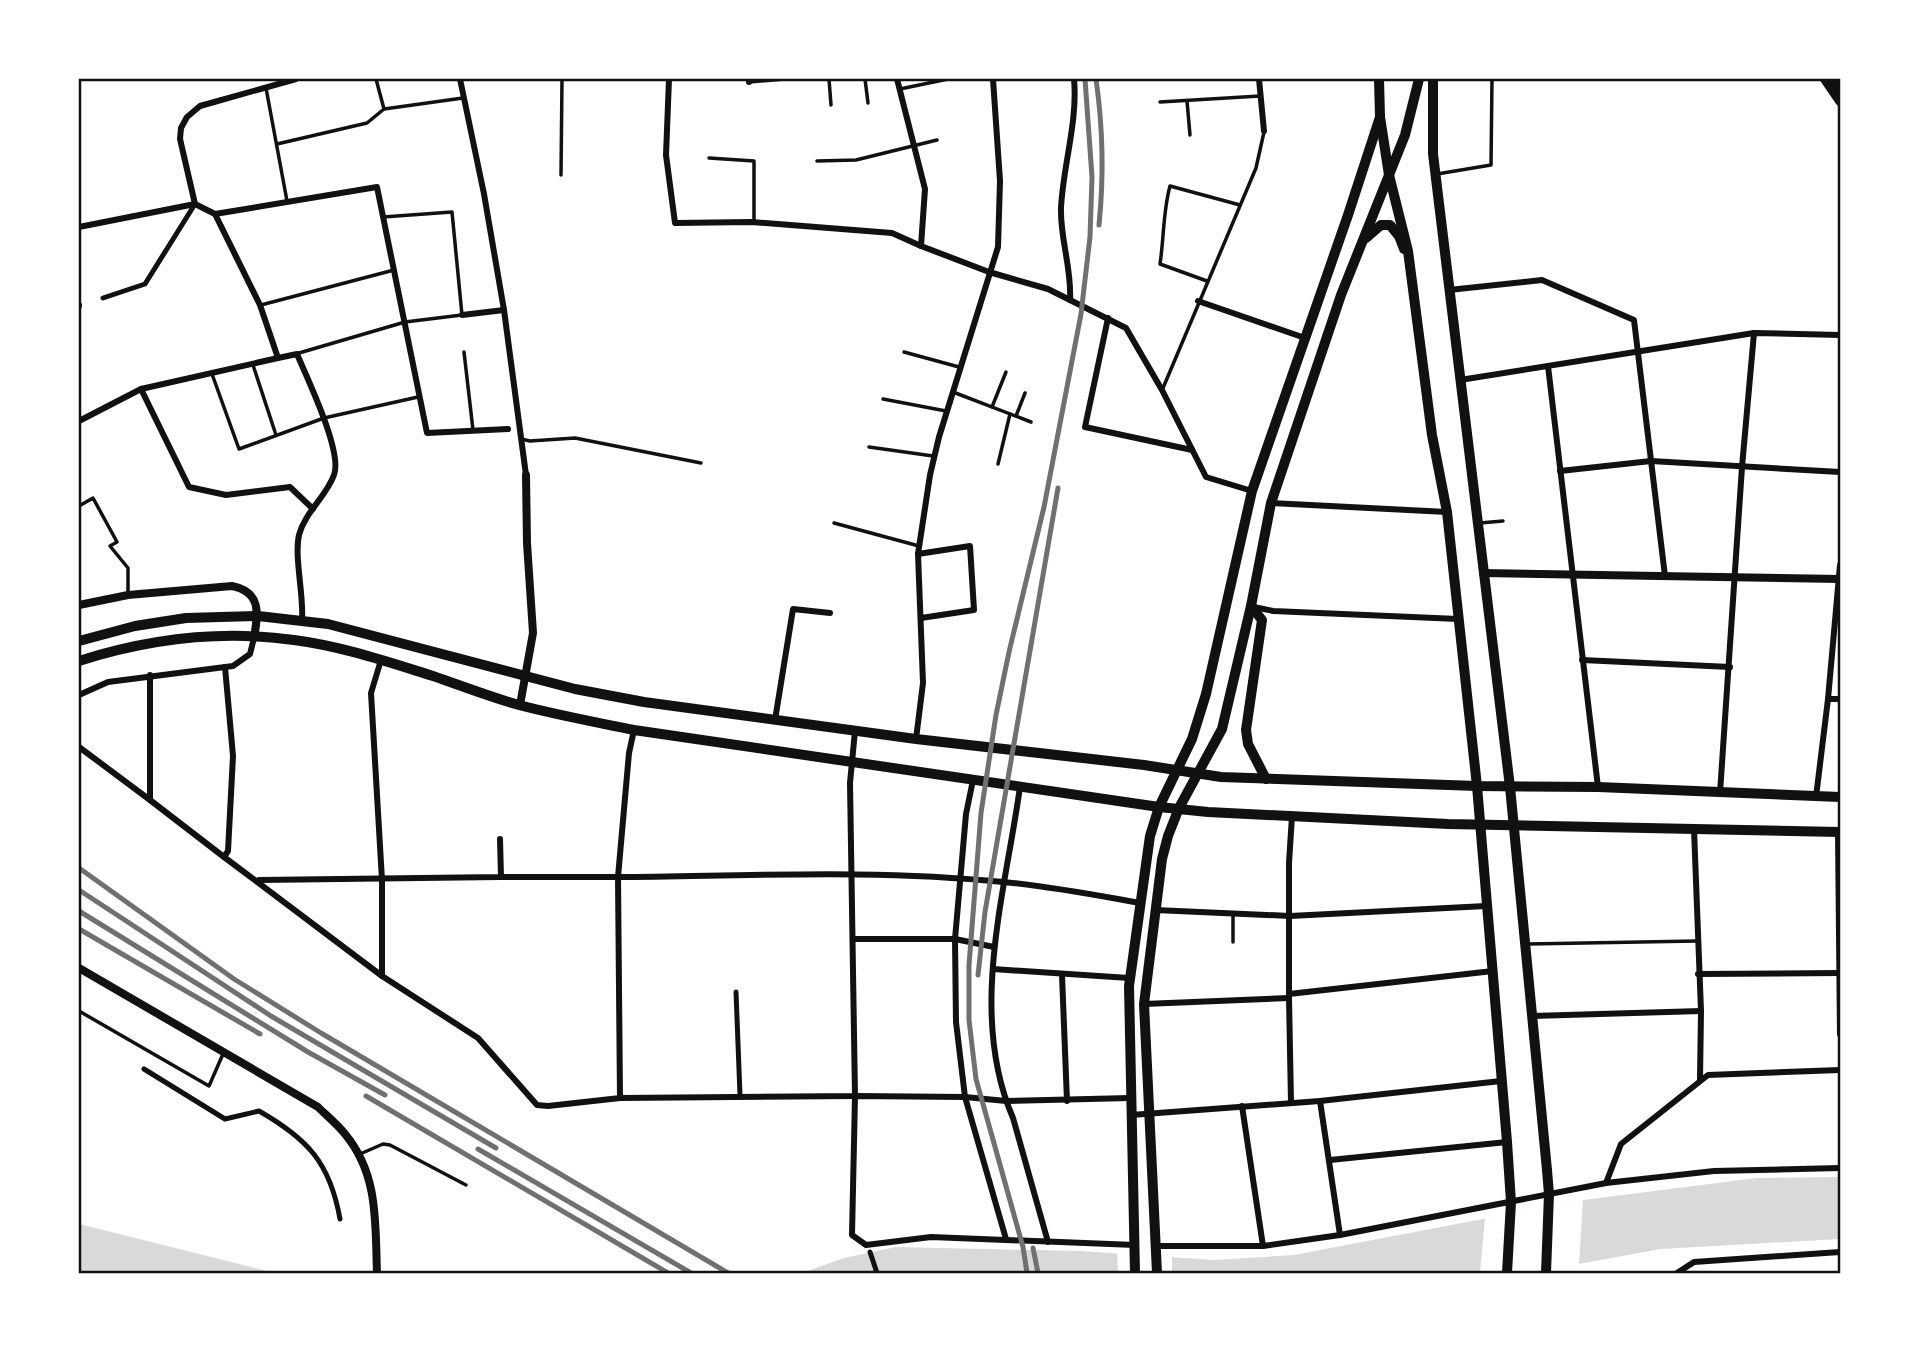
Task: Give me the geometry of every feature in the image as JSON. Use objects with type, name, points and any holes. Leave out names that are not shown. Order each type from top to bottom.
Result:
[{"type":"highway","points":[[1834,79],[1840,86]]},
{"type":"main road","points":[[1379,79],[1380,117],[1415,292],[1432,435],[1447,512],[1477,786],[1511,1202],[1507,1273]]},
{"type":"main road","points":[[1157,1273],[1144,1004],[1162,859],[1179,808],[1222,729],[1251,606],[1271,503],[1341,295],[1405,135],[1419,79]]},
{"type":"main road","points":[[1433,79],[1433,154],[1510,787],[1549,1194],[1546,1273]]},
{"type":"main road","points":[[1825,79],[1840,101]]},
{"type":"main road","points":[[1135,1273],[1129,978],[1150,836],[1159,807],[1192,739],[1206,694],[1252,491],[1380,117]]},
{"type":"main road","points":[[1364,239],[1381,225],[1393,228],[1405,252],[1415,292]]},
{"type":"main road","points":[[1251,606],[1262,620],[1246,730],[1248,744],[1266,779]]},
{"type":"main road","points":[[79,641],[157,622],[186,618],[258,616],[352,629],[623,699],[916,739],[1144,765],[1198,775],[1840,797]]},
{"type":"main road","points":[[79,661],[160,641],[210,636],[295,640],[381,660],[520,705],[634,730],[1159,807],[1208,812],[1480,825],[1839,832]]},
{"type":"street","points":[[103,298],[145,284],[195,204],[180,139],[183,123],[200,106],[296,79]]},
{"type":"street","points":[[460,79],[504,310],[526,475],[527,543],[534,634],[520,705]]},
{"type":"street","points":[[669,79],[666,155],[675,223],[754,222],[892,233],[989,272],[1048,289],[1126,328],[1162,390],[1206,477],[1252,491]]},
{"type":"street","points":[[897,79],[925,189],[921,246]]},
{"type":"street","points":[[916,739],[923,683],[918,550],[934,456],[998,247],[1000,181],[993,79]]},
{"type":"street","points":[[1070,300],[1071,285],[1061,210],[1074,79]]},
{"type":"street","points":[[1259,79],[1264,131]]},
{"type":"street","points":[[79,228],[195,204],[215,214],[377,187],[427,433],[508,429]]},
{"type":"street","points":[[215,214],[260,305],[278,358]]},
{"type":"street","points":[[1449,290],[1542,280],[1634,320],[1665,576]]},
{"type":"street","points":[[1198,301],[1305,338]]},
{"type":"street","points":[[462,315],[504,310]]},
{"type":"street","points":[[1108,318],[1085,428],[1192,450]]},
{"type":"street","points":[[1720,793],[1754,333]]},
{"type":"street","points":[[1460,380],[1754,333],[1840,335]]},
{"type":"street","points":[[79,421],[141,389],[297,354],[324,418],[336,465],[334,476],[303,523],[299,538],[302,620]]},
{"type":"street","points":[[1548,366],[1598,787]]},
{"type":"street","points":[[141,389],[189,486],[226,495],[290,487],[313,509]]},
{"type":"street","points":[[1560,471],[1651,461],[1840,472]]},
{"type":"street","points":[[1271,503],[1447,512]]},
{"type":"street","points":[[918,550],[970,546],[974,610],[921,618]]},
{"type":"street","points":[[1816,797],[1840,565]]},
{"type":"street","points":[[1483,573],[1840,579]]},
{"type":"street","points":[[79,605],[128,595],[232,586],[250,593],[258,616],[250,654],[233,666],[108,682],[79,695]]},
{"type":"street","points":[[1251,606],[1273,611],[1458,618]]},
{"type":"street","points":[[775,720],[793,609],[830,613]]},
{"type":"street","points":[[381,660],[371,693],[382,880],[383,976]]},
{"type":"street","points":[[1582,660],[1730,667]]},
{"type":"street","points":[[224,857],[228,851],[233,757],[225,667]]},
{"type":"street","points":[[150,676],[150,800]]},
{"type":"street","points":[[1828,699],[1840,699]]},
{"type":"street","points":[[620,1098],[618,877],[629,753],[634,730]]},
{"type":"street","points":[[855,731],[850,761],[855,1096],[852,1235],[866,1245],[931,1237],[1135,1247]]},
{"type":"street","points":[[79,747],[383,976],[478,1038],[537,1105],[620,1098],[740,1095],[965,1097],[1006,1101],[1130,1098]]},
{"type":"street","points":[[973,780],[967,814],[955,939],[956,1022],[965,1097],[1006,1239]]},
{"type":"street","points":[[1020,787],[994,947],[991,1003],[1006,1101],[1048,1242]]},
{"type":"street","points":[[1291,1103],[1289,996],[1292,816]]},
{"type":"street","points":[[1695,829],[1700,1080]]},
{"type":"street","points":[[1839,832],[1840,1034]]},
{"type":"street","points":[[500,839],[501,877]]},
{"type":"street","points":[[257,880],[852,875],[1004,882],[1140,903]]},
{"type":"street","points":[[1155,910],[1290,916],[1486,906]]},
{"type":"street","points":[[853,939],[955,939],[994,947]]},
{"type":"street","points":[[79,968],[318,1107],[346,1134],[364,1163],[374,1197],[377,1273]]},
{"type":"street","points":[[993,969],[1129,978]]},
{"type":"street","points":[[1144,1004],[1289,996],[1493,971]]},
{"type":"street","points":[[1698,974],[1839,973]]},
{"type":"street","points":[[1062,975],[1067,1101]]},
{"type":"street","points":[[736,992],[740,1095]]},
{"type":"street","points":[[1532,1016],[1700,1011]]},
{"type":"street","points":[[144,1069],[225,1119],[259,1111],[289,1130],[308,1146],[323,1168],[335,1191],[340,1219]]},
{"type":"street","points":[[1606,1183],[1621,1144],[1708,1075],[1840,1070]]},
{"type":"street","points":[[1131,1115],[1320,1101],[1501,1081]]},
{"type":"street","points":[[1320,1101],[1340,1234]]},
{"type":"street","points":[[1242,1106],[1262,1246]]},
{"type":"street","points":[[1330,1160],[1507,1142]]},
{"type":"street","points":[[1156,1249],[1262,1246],[1340,1234],[1606,1183],[1714,1171],[1840,1168]]},
{"type":"street","points":[[870,1252],[877,1273]]},
{"type":"street","points":[[1677,1273],[1694,1262],[1840,1252]]},
{"type":"lane","points":[[376,79],[384,109]]},
{"type":"lane","points":[[561,175],[562,79]]},
{"type":"lane","points":[[749,80],[785,79]]},
{"type":"lane","points":[[829,79],[831,105]]},
{"type":"lane","points":[[865,79],[868,103]]},
{"type":"lane","points":[[900,89],[948,79]]},
{"type":"lane","points":[[1436,174],[1491,165],[1493,79]]},
{"type":"lane","points":[[266,89],[287,201]]},
{"type":"lane","points":[[1160,102],[1260,96]]},
{"type":"lane","points":[[277,144],[368,123],[384,109],[463,98]]},
{"type":"lane","points":[[1187,101],[1189,135]]},
{"type":"lane","points":[[1162,390],[1256,168],[1264,131]]},
{"type":"lane","points":[[817,161],[856,160],[937,140]]},
{"type":"lane","points":[[709,159],[754,161],[754,222]]},
{"type":"lane","points":[[1207,281],[1160,264],[1166,218],[1164,206],[1170,186],[1240,205]]},
{"type":"lane","points":[[297,354],[405,322],[462,315],[452,212],[383,217]]},
{"type":"lane","points":[[260,305],[394,270]]},
{"type":"lane","points":[[464,352],[473,430]]},
{"type":"lane","points":[[904,352],[960,368]]},
{"type":"lane","points":[[253,365],[276,435]]},
{"type":"lane","points":[[992,407],[1006,372]]},
{"type":"lane","points":[[212,374],[239,449],[324,418],[420,397]]},
{"type":"lane","points":[[953,392],[1031,422]]},
{"type":"lane","points":[[1016,416],[1025,393]]},
{"type":"lane","points":[[883,399],[947,411]]},
{"type":"lane","points":[[998,464],[1010,414]]},
{"type":"lane","points":[[521,439],[530,441],[575,438],[701,463]]},
{"type":"lane","points":[[869,447],[934,456]]},
{"type":"lane","points":[[79,506],[93,498],[117,542],[110,546],[128,568],[128,595]]},
{"type":"lane","points":[[1478,523],[1503,521]]},
{"type":"lane","points":[[834,523],[918,550]]},
{"type":"lane","points":[[1233,913],[1233,942]]},
{"type":"lane","points":[[1525,945],[1552,942],[1697,942]]},
{"type":"lane","points":[[79,1012],[209,1086],[223,1054]]},
{"type":"lane","points":[[359,1155],[373,1147],[390,1145],[466,1185]]},
{"type":"shaded area","points":[[1840,1177],[1840,1239],[1661,1249],[1529,1273],[802,1273],[844,1258],[896,1247],[1081,1251],[1214,1260],[1294,1255],[1583,1200],[1757,1178]]},
{"type":"shaded area","points":[[79,1224],[275,1273],[79,1273]]},
{"type":"pier","points":[[1583,1200],[1579,1264],[1529,1273],[1480,1273],[1485,1218]]},
{"type":"pier","points":[[1117,1252],[1172,1254],[1172,1273],[1118,1273]]},
{"type":"railway","points":[[1027,1273],[1023,1247],[976,1079],[969,1020],[969,965],[981,813],[996,715],[1044,507],[1081,314],[1090,237],[1092,177],[1085,79]]},
{"type":"railway","points":[[1096,79],[1102,152],[1099,225]]},
{"type":"railway","points":[[978,975],[985,912],[1058,488]]},
{"type":"railway","points":[[79,868],[234,979],[728,1273]]},
{"type":"railway","points":[[79,890],[271,1016],[496,1148]]},
{"type":"railway","points":[[79,911],[308,1052],[385,1095]]},
{"type":"railway","points":[[79,929],[260,1034]]},
{"type":"railway","points":[[366,1096],[668,1273]]},
{"type":"railway","points":[[478,1149],[691,1273]]},
{"type":"railway","points":[[1033,1248],[1038,1273]]}]
